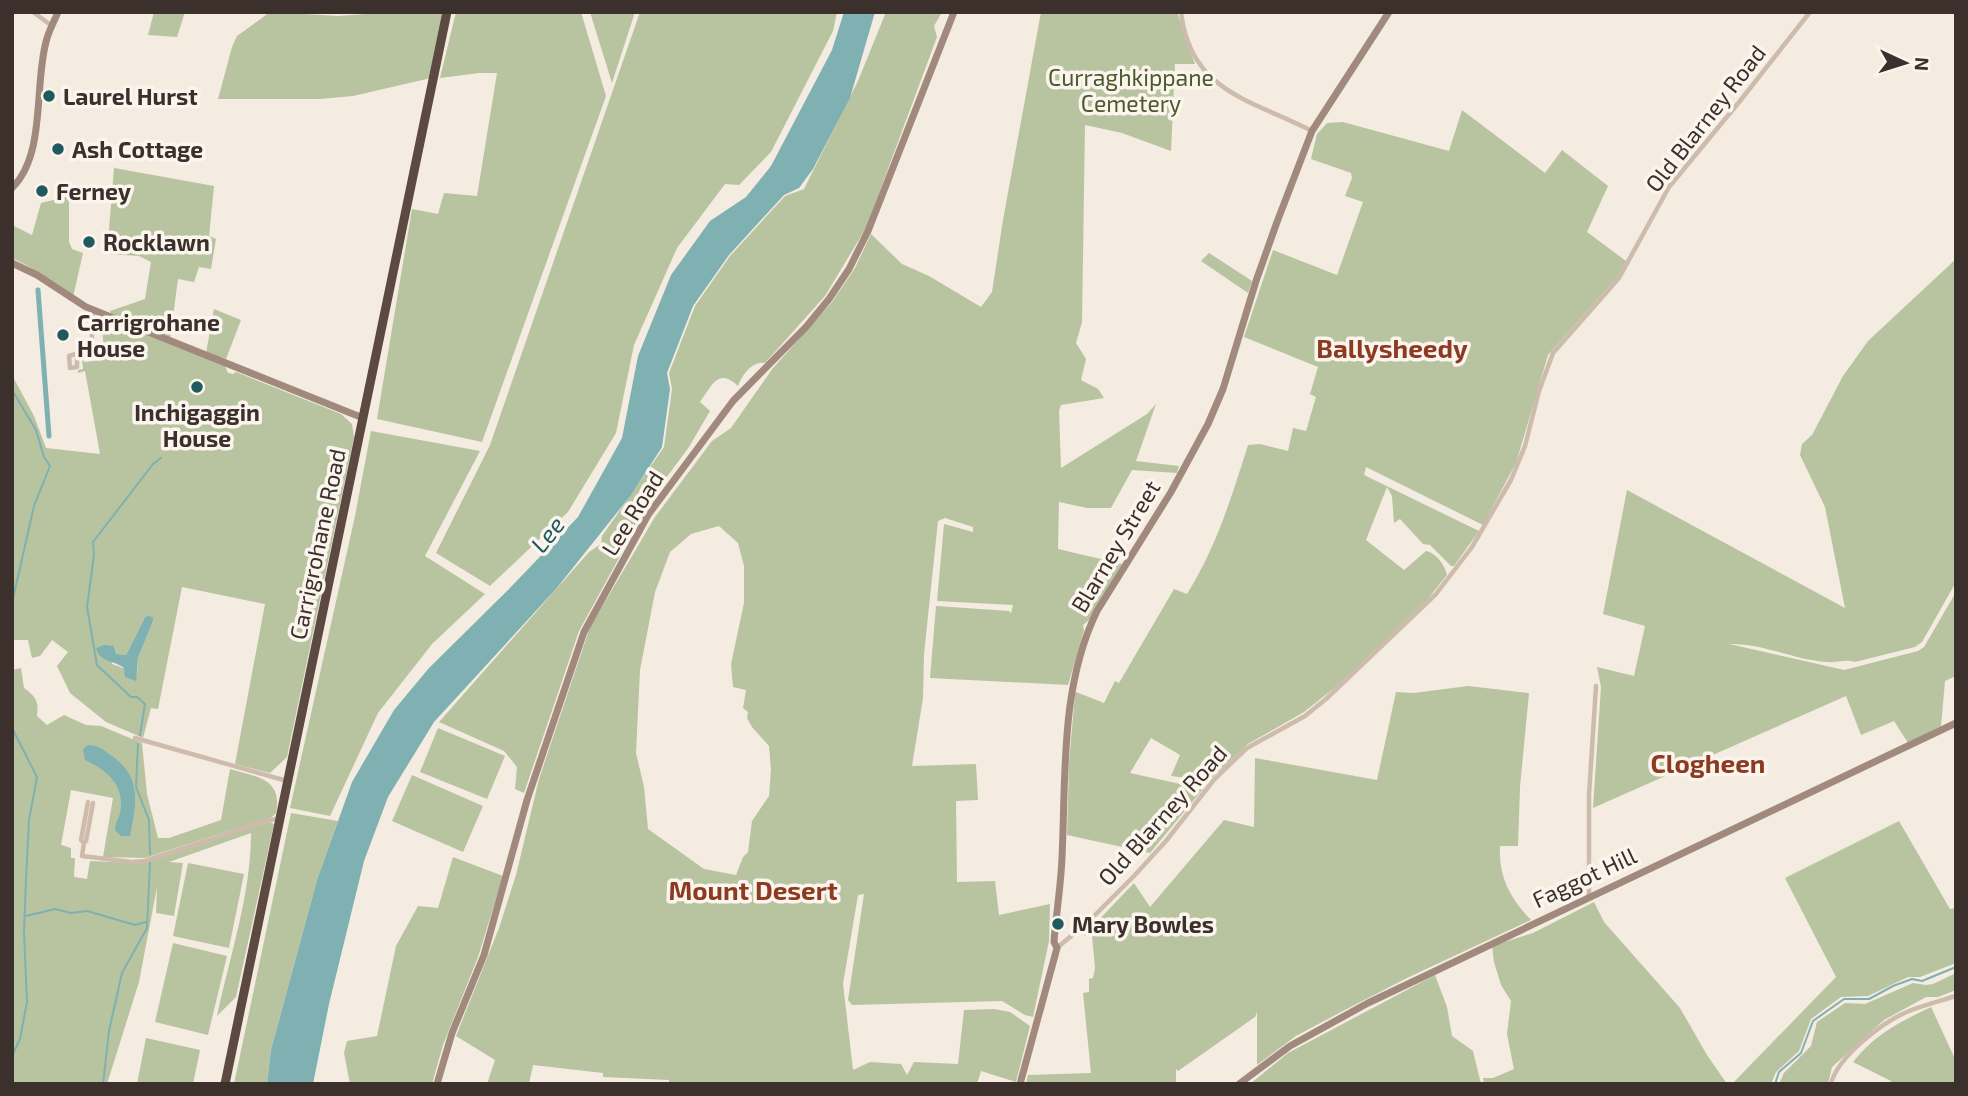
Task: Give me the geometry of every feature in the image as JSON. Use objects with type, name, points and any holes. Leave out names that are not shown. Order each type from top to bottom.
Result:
[{"type":"highway","name":"Carrigrohane Road","points":[[225,1084],[447,12]]},
{"type":"street","points":[[33,12],[52,26]]},
{"type":"street","points":[[12,188],[27,169],[34,137],[46,42],[58,12]]},
{"type":"street","name":"Lee Road","points":[[436,1084],[452,1033],[484,954],[527,800],[584,632],[648,515],[733,401],[806,327],[849,269],[868,231],[954,12]]},
{"type":"street","points":[[1181,12],[1190,47],[1207,76],[1233,94],[1312,131]]},
{"type":"street","name":"Blarney Street","points":[[1020,1084],[1057,948],[1054,942],[1062,862],[1070,699],[1079,656],[1097,611],[1167,499],[1208,424],[1223,389],[1274,228],[1312,131],[1389,12]]},
{"type":"street","name":"Old Blarney Road","points":[[1057,948],[1088,922],[1143,866],[1226,768],[1247,748],[1305,716],[1326,699],[1366,664],[1436,594],[1472,547],[1511,480],[1525,446],[1539,391],[1553,353],[1619,278],[1669,187],[1810,12]]},
{"type":"street","points":[[12,263],[95,310],[363,418]]},
{"type":"street","points":[[76,356],[92,349],[92,320],[95,310]]},
{"type":"street","points":[[1589,896],[1589,795],[1596,686]]},
{"type":"street","name":"Faggot Hill","points":[[1239,1084],[1309,1034],[1379,997],[1956,723]]},
{"type":"street","points":[[135,738],[288,781]]},
{"type":"street","points":[[91,802],[82,856],[132,862],[145,861],[269,820],[280,819]]},
{"type":"street","points":[[1831,1084],[1843,1062],[1887,1023],[1908,1011],[1956,996]]},
{"type":"green space","points":[[154,12],[185,12],[177,37],[148,35]]},
{"type":"green space","points":[[270,12],[338,16],[444,12],[431,78],[353,96],[320,99],[218,99],[237,36]]},
{"type":"green space","points":[[456,12],[581,12],[606,96],[482,442],[377,419],[412,209],[438,214],[444,193],[477,196],[497,73],[440,78]]},
{"type":"green space","points":[[590,12],[635,12],[612,83]]},
{"type":"green space","points":[[640,12],[837,12],[833,31],[771,152],[739,185],[725,184],[677,248],[634,345],[616,433],[568,512],[490,586],[436,553],[490,445]]},
{"type":"green space","points":[[886,12],[942,12],[934,26],[937,37],[866,228],[825,296],[765,363],[748,369],[738,386],[720,378],[700,402],[710,411],[689,447],[643,509],[579,631],[524,793],[515,789],[517,767],[504,751],[439,722],[589,552],[601,544],[602,536],[664,447],[672,389],[669,373],[695,306],[730,256],[785,196],[804,189],[858,81]]},
{"type":"green space","name":"Curraghkippane Cemetery","points":[[1041,12],[1177,12],[1195,64],[1175,64],[1171,151],[1122,133],[1085,125],[1082,322],[1076,343],[1086,359],[1081,380],[1098,389],[1104,398],[1061,405],[1059,411],[1061,468],[1147,414],[1156,404],[1136,461],[1179,466],[1177,473],[1132,470],[1111,508],[1087,508],[1059,502],[1058,549],[1122,564],[1089,620],[1083,625],[1084,631],[1068,685],[930,678],[936,606],[1011,613],[1013,605],[937,601],[944,524],[973,532],[973,527],[945,518],[938,521],[924,654],[923,698],[912,766],[976,764],[978,800],[956,801],[957,882],[995,881],[999,915],[1050,904],[1049,941],[1033,1017],[1002,1001],[852,1005],[848,1000],[864,894],[858,895],[843,984],[853,1070],[870,1062],[901,1064],[907,1075],[914,1062],[958,1064],[964,1010],[994,1009],[1010,1012],[1030,1026],[1016,1082],[981,1071],[977,1084],[669,1084],[669,1080],[603,1077],[603,1073],[533,1065],[529,1084],[487,1084],[495,1060],[456,1036],[499,928],[516,875],[539,779],[590,627],[655,517],[712,441],[731,428],[773,368],[832,302],[855,268],[871,234],[902,264],[929,276],[981,307],[992,292]],"holes":[[[719,526],[738,543],[744,566],[744,603],[731,664],[733,687],[746,690],[743,708],[748,712],[747,718],[752,727],[769,746],[771,770],[769,796],[752,821],[748,852],[743,857],[736,875],[704,869],[648,829],[644,787],[636,753],[640,670],[655,592],[670,552],[691,534]]]},
{"type":"green space","points":[[1462,110],[1545,173],[1562,150],[1608,186],[1587,232],[1626,261],[1618,276],[1548,355],[1516,463],[1483,525],[1366,467],[1364,475],[1479,531],[1454,566],[1451,566],[1430,545],[1423,544],[1400,519],[1394,523],[1392,496],[1387,487],[1366,540],[1404,570],[1426,551],[1430,552],[1440,560],[1447,575],[1419,610],[1333,689],[1304,712],[1248,744],[1209,781],[1171,776],[1180,755],[1151,738],[1130,773],[1203,789],[1150,853],[1067,835],[1069,763],[1076,692],[1104,703],[1115,681],[1119,683],[1174,589],[1187,594],[1215,540],[1248,445],[1260,444],[1288,451],[1293,428],[1306,431],[1316,397],[1310,394],[1318,367],[1244,337],[1273,250],[1337,275],[1363,202],[1345,196],[1352,178],[1351,173],[1311,159],[1317,134],[1327,123],[1343,122],[1449,151]]},
{"type":"green space","points":[[114,168],[214,186],[209,236],[216,239],[211,269],[199,267],[194,282],[178,279],[170,339],[111,316],[110,311],[145,299],[151,262],[139,256],[107,254]]},
{"type":"green space","points":[[69,196],[69,242],[72,249],[83,253],[73,297],[12,258],[12,225],[32,235],[41,203]]},
{"type":"green space","points":[[1209,253],[1252,281],[1248,293],[1201,261]]},
{"type":"green space","points":[[1956,259],[1956,582],[1922,642],[1915,647],[1855,662],[1815,661],[1754,646],[1729,644],[1844,670],[1918,651],[1924,647],[1956,592],[1956,676],[1945,681],[1941,726],[1908,743],[1894,721],[1861,735],[1846,696],[1593,808],[1601,687],[1597,667],[1634,676],[1645,626],[1603,614],[1627,490],[1845,608],[1825,507],[1800,455],[1802,444],[1812,435],[1843,376],[1868,341]]},
{"type":"green space","points":[[214,309],[241,320],[226,359],[206,353]]},
{"type":"green space","points":[[102,317],[225,366],[228,373],[236,372],[341,414],[352,424],[354,437],[287,757],[270,773],[235,764],[265,604],[182,587],[158,709],[151,708],[143,738],[106,722],[70,693],[57,666],[68,652],[52,640],[40,656],[32,658],[28,640],[14,640],[12,648],[12,375],[34,416],[46,448],[100,454],[85,371],[78,373],[78,370],[83,369],[82,358],[79,358],[83,355],[88,354],[83,356],[84,362],[104,360]],"holes":[[[145,617],[153,621],[138,658],[137,673],[112,664],[114,646],[116,654],[126,655]]]},
{"type":"green space","points":[[371,431],[480,451],[425,556],[485,594],[432,644],[378,713],[330,816],[290,808],[355,516]]},
{"type":"green space","points":[[21,668],[24,688],[36,700],[37,716],[47,725],[64,715],[86,725],[101,726],[142,743],[147,794],[158,838],[169,838],[221,820],[230,769],[265,781],[275,792],[277,801],[276,813],[272,817],[145,858],[103,857],[113,798],[71,790],[61,845],[71,848],[71,858],[75,858],[74,877],[87,879],[90,861],[134,863],[270,822],[274,824],[236,997],[217,1016],[244,902],[251,833],[169,862],[183,863],[174,916],[156,913],[157,887],[139,982],[107,1084],[12,1084],[12,670]]},
{"type":"green space","points":[[1468,686],[1529,693],[1520,787],[1518,846],[1500,846],[1500,857],[1503,877],[1511,895],[1531,920],[1339,1013],[1296,1036],[1257,1065],[1257,1012],[1255,1017],[1178,1071],[1176,1069],[1176,1084],[1026,1084],[1028,1075],[1091,1073],[1083,993],[1089,992],[1089,979],[1093,978],[1095,968],[1092,936],[1085,936],[1083,932],[1092,927],[1134,883],[1150,907],[1224,820],[1254,827],[1255,758],[1377,780],[1396,692],[1414,693]]},
{"type":"green space","points":[[438,728],[505,756],[487,799],[420,772]]},
{"type":"green space","points":[[412,775],[483,806],[463,852],[392,821]]},
{"type":"green space","points":[[291,813],[338,821],[317,880],[271,1050],[267,1084],[234,1084]]},
{"type":"green space","points":[[1899,821],[1950,909],[1956,908],[1956,963],[1920,977],[1908,977],[1868,996],[1841,997],[1811,1019],[1799,1051],[1776,1072],[1771,1084],[1732,1084],[1836,977],[1785,878]]},
{"type":"green space","points":[[453,857],[503,876],[478,957],[443,1045],[432,1084],[350,1084],[344,1053],[347,1041],[377,1036],[396,946],[418,906],[438,908]]},
{"type":"green space","points":[[188,863],[244,874],[229,948],[173,936]]},
{"type":"green space","points":[[1594,902],[1604,922],[1680,1008],[1727,1084],[1484,1084],[1483,1078],[1493,1078],[1514,1069],[1507,1034],[1511,1001],[1501,985],[1492,946],[1533,933]]},
{"type":"green space","points":[[173,943],[227,956],[208,1035],[155,1022]]},
{"type":"green space","points":[[1956,973],[1956,990],[1938,997],[1926,997],[1884,1020],[1832,1067],[1828,1084],[1779,1084],[1784,1073],[1811,1046],[1817,1022],[1845,1003],[1865,1004],[1913,983],[1933,984]]},
{"type":"green space","points":[[1435,975],[1447,1007],[1452,1036],[1473,1051],[1481,1084],[1250,1084],[1288,1053]]},
{"type":"green space","points":[[1931,1007],[1956,1061],[1956,1084],[1891,1084],[1891,1081],[1853,1062],[1870,1044],[1889,1030]]},
{"type":"green space","points":[[146,1038],[200,1050],[193,1084],[137,1084]]},
{"type":"water","points":[[844,12],[875,12],[850,98],[813,169],[799,188],[784,195],[729,255],[693,306],[667,373],[670,389],[662,447],[631,495],[556,589],[434,722],[388,797],[364,861],[329,1004],[313,1084],[267,1084],[271,1050],[317,880],[352,782],[394,710],[429,668],[578,517],[622,438],[638,356],[671,275],[710,221],[746,197],[771,166],[832,50]]},
{"type":"water","points":[[145,617],[153,617],[153,621],[138,658],[136,681],[125,677],[124,668],[104,659],[96,648],[114,646],[116,654],[126,655]]},
{"type":"water","points":[[88,745],[103,750],[122,764],[129,773],[135,792],[130,836],[121,836],[115,830],[120,813],[120,795],[107,774],[85,760],[83,749]]},
{"type":"waterway","points":[[38,290],[49,436]]},
{"type":"waterway","points":[[12,390],[36,430],[44,457],[50,466],[34,506],[12,603]]},
{"type":"waterway","points":[[140,735],[145,704],[137,697],[131,697],[97,665],[87,607],[94,555],[93,542],[153,464],[161,458]]},
{"type":"waterway","points":[[12,728],[37,777],[29,820],[26,879],[24,932],[27,1002],[20,1039],[12,1056]]},
{"type":"waterway","points":[[138,744],[136,787],[149,820],[150,854]]},
{"type":"waterway","points":[[103,1084],[109,1031],[122,973],[147,928],[150,863]]},
{"type":"waterway","points":[[26,916],[55,909],[71,913],[87,911],[135,925],[146,922]]},
{"type":"waterway","points":[[1775,1084],[1779,1072],[1801,1053],[1813,1021],[1844,999],[1869,999],[1912,979],[1922,981],[1956,967]]},
{"type":"place","name":"Laurel Hurst","points":[[49,96]]},
{"type":"place","name":"Ash Cottage","points":[[58,149]]},
{"type":"place","name":"Ferney","points":[[42,191]]},
{"type":"place","name":"Rocklawn","points":[[89,242]]},
{"type":"place","name":"Carrigrohane House","points":[[63,335]]},
{"type":"place","name":"Inchigaggin House","points":[[197,387]]},
{"type":"place","name":"Mary Bowles","points":[[1058,924]]},
{"type":"district","name":"Ballysheedy","points":[[1392,347]]},
{"type":"district","name":"Clogheen","points":[[1708,762]]},
{"type":"district","name":"Mount Desert","points":[[753,889]]},
{"type":"water label","name":"Lee","points":[[547,534]]}]
